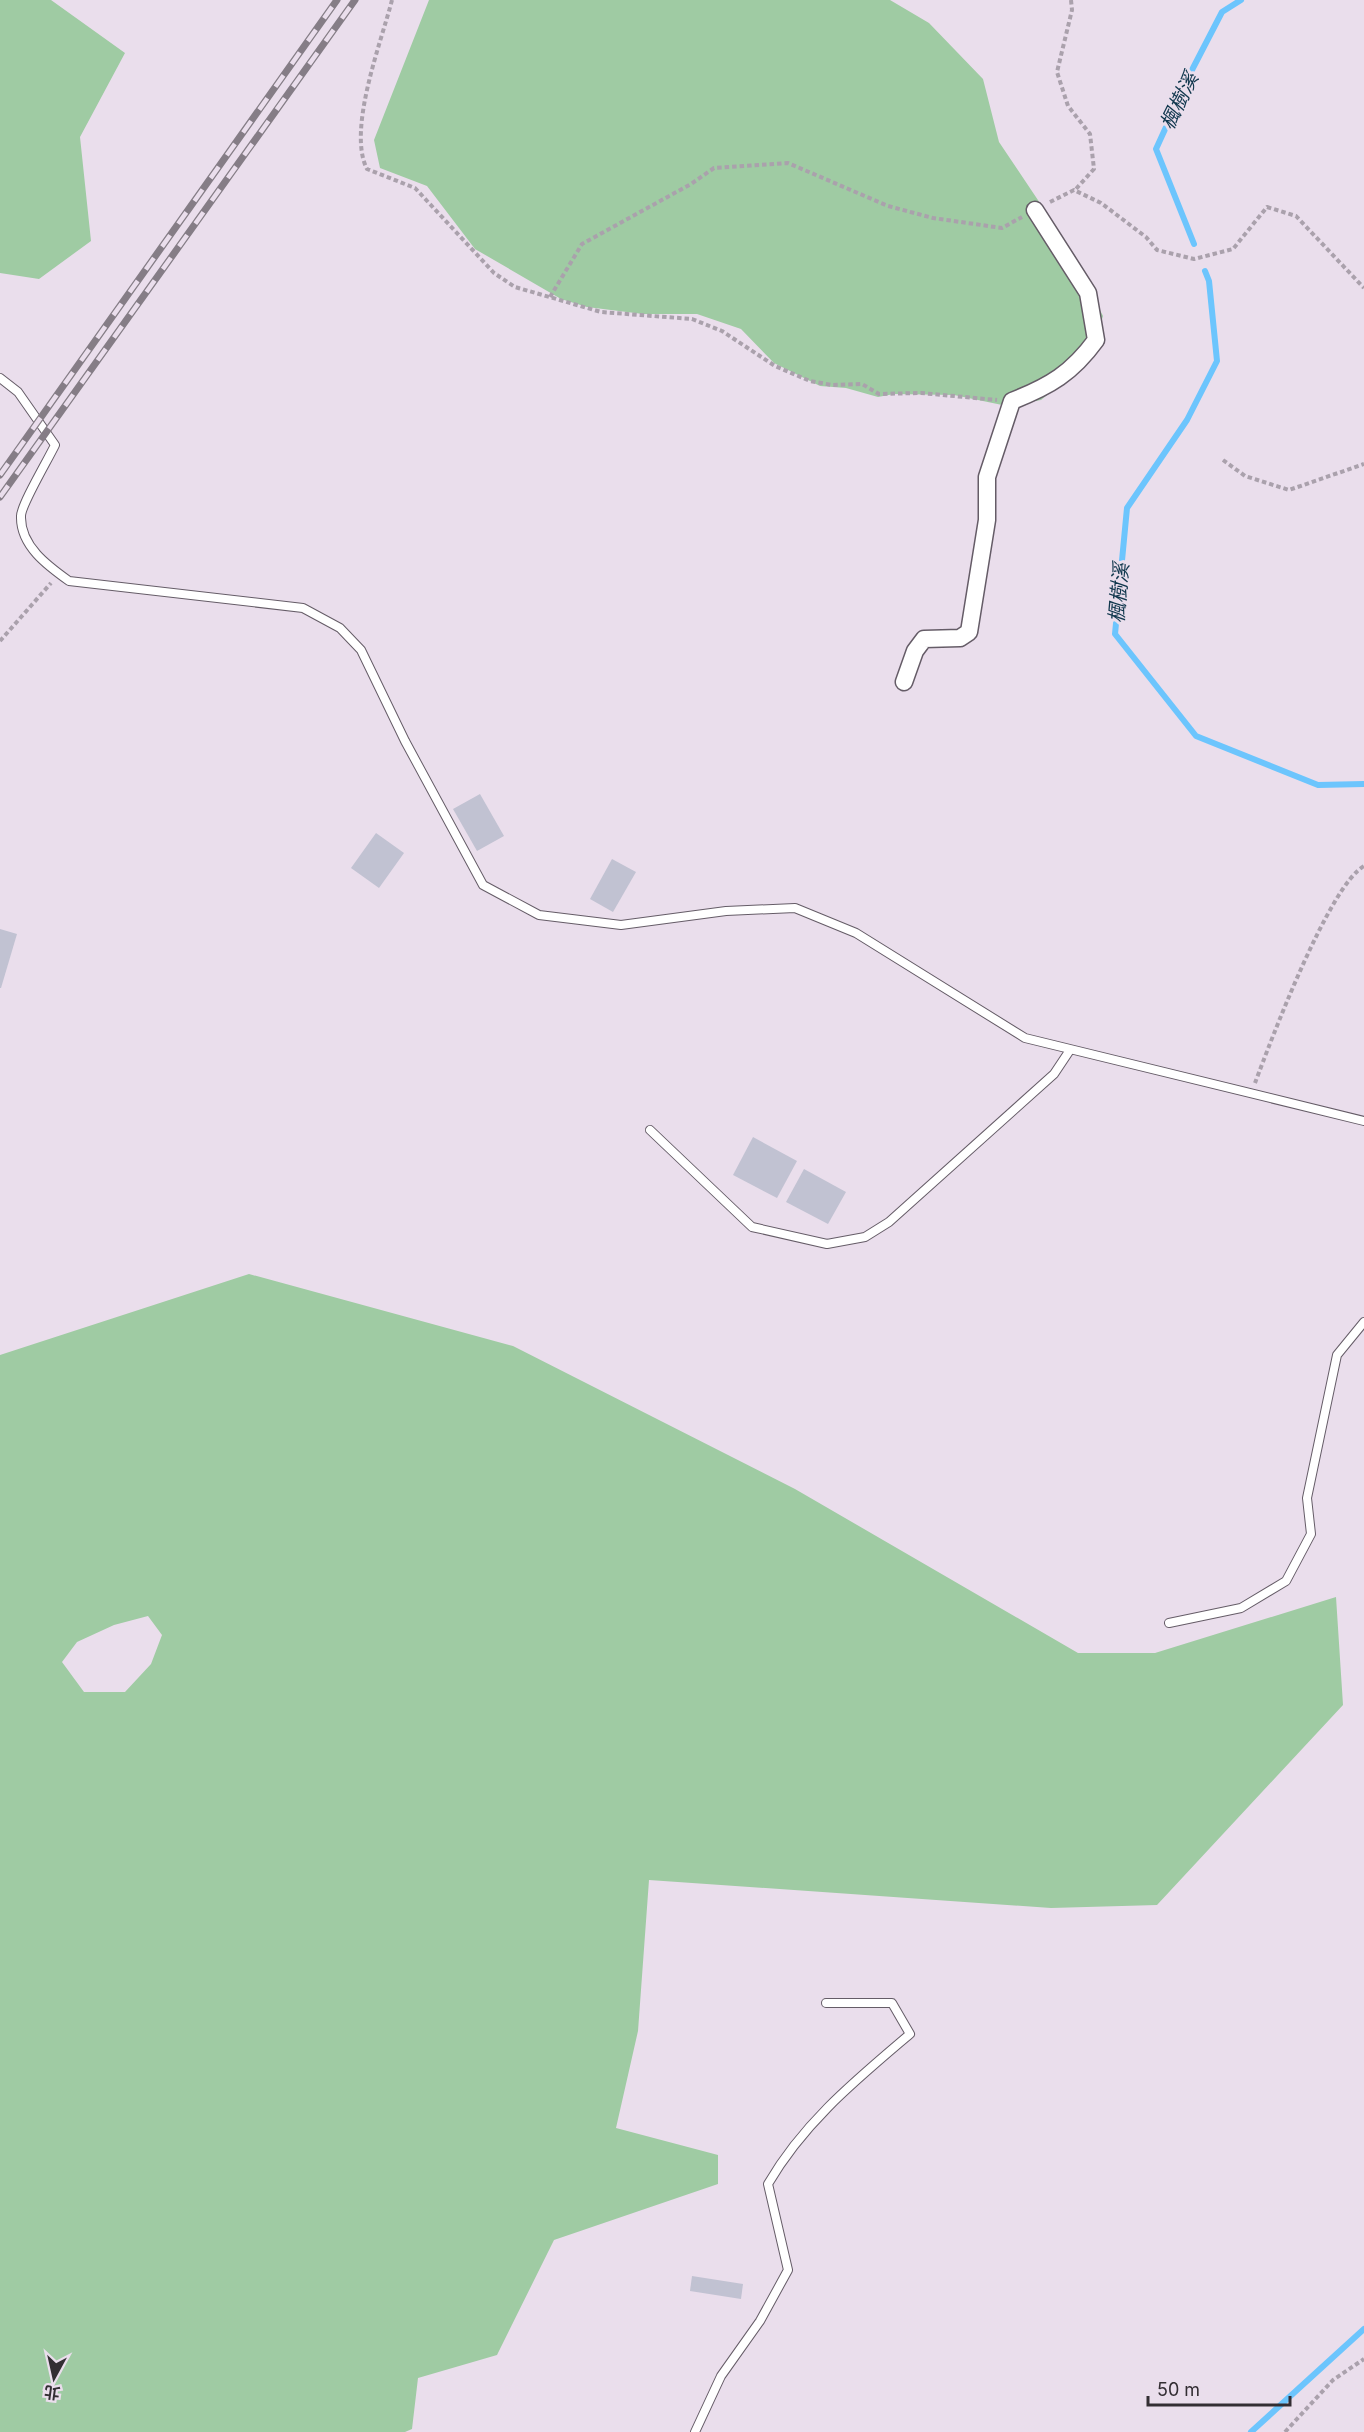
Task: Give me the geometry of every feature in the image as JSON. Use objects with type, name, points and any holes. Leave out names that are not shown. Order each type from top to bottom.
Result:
[{"type":"street","points":[[904,682],[915,651],[924,639],[960,638],[969,632],[987,520],[987,477],[1012,401],[1040,390],[1078,364],[1096,340],[1088,293],[1035,210]]},
{"type":"lane","points":[[0,378],[18,392],[55,445],[21,515],[26,539],[44,563],[69,581],[120,589],[303,608],[340,628],[361,650],[405,741],[483,885],[539,915],[621,925],[726,911],[795,908],[856,933],[1025,1038],[1250,1095],[1364,1121]]},
{"type":"lane","points":[[650,1130],[752,1227],[827,1244],[865,1237],[889,1222],[1054,1074],[1070,1050]]},
{"type":"lane","points":[[1169,1623],[1241,1608],[1286,1581],[1311,1534],[1307,1498],[1337,1355],[1364,1322]]},
{"type":"lane","points":[[695,2432],[721,2376],[760,2321],[788,2270],[768,2184],[781,2162],[833,2099],[910,2034],[892,2003],[826,2003]]},
{"type":"path","points":[[392,0],[365,97],[360,155],[367,169],[415,188],[494,273],[515,287],[601,312],[692,319],[722,331],[775,366],[810,381],[832,385],[862,384],[879,394],[921,393],[1012,401]]},
{"type":"path","points":[[550,297],[582,244],[691,184],[714,168],[788,163],[888,206],[933,218],[1002,228],[1074,190],[1094,169],[1094,153],[1090,134],[1068,106],[1057,72],[1072,10],[1071,0]]},
{"type":"path","points":[[1074,190],[1101,203],[1146,237],[1157,250],[1194,259],[1233,249],[1267,207],[1296,216],[1364,288]]},
{"type":"path","points":[[1223,460],[1245,476],[1289,490],[1364,464]]},
{"type":"path","points":[[0,641],[59,574]]},
{"type":"path","points":[[1250,1095],[1274,1031],[1336,897],[1356,870],[1364,866]]},
{"type":"path","points":[[1285,2432],[1333,2380],[1364,2359]]},
{"type":"green space","points":[[0,0],[51,0],[125,53],[80,137],[91,241],[39,279],[0,273]]},
{"type":"green space","points":[[429,0],[890,0],[929,23],[983,79],[999,142],[1064,239],[1103,316],[1090,360],[1041,400],[1007,406],[954,395],[894,394],[878,397],[846,388],[820,386],[774,363],[741,329],[697,314],[643,314],[587,307],[561,299],[475,249],[427,186],[380,168],[374,140]]},
{"type":"green space","points":[[249,1274],[513,1346],[795,1489],[1078,1653],[1155,1653],[1336,1597],[1343,1705],[1157,1905],[1051,1908],[649,1880],[638,2031],[616,2128],[718,2155],[718,2184],[554,2240],[497,2355],[418,2378],[412,2429],[405,2432],[0,2432],[0,1355]],"holes":[[[148,1616],[162,1635],[151,1664],[125,1692],[84,1692],[62,1662],[77,1642],[114,1625]]]},
{"type":"building","points":[[480,794],[504,836],[477,851],[453,809]]},
{"type":"building","points":[[376,833],[404,853],[379,888],[351,868]]},
{"type":"building","points":[[612,859],[636,872],[613,912],[590,899]]},
{"type":"building","points":[[0,929],[17,934],[1,988],[0,988]]},
{"type":"building","points":[[753,1137],[797,1161],[777,1198],[733,1175]]},
{"type":"building","points":[[804,1169],[846,1192],[828,1224],[786,1202]]},
{"type":"building","points":[[692,2276],[743,2284],[741,2299],[690,2291]]},
{"type":"waterway","name":"楓樹溪","points":[[1194,244],[1156,149],[1193,68],[1222,12],[1241,0]]},
{"type":"waterway","name":"楓樹溪","points":[[1205,271],[1209,281],[1217,361],[1187,420],[1127,508],[1115,634],[1196,736],[1318,785],[1364,784]]},
{"type":"waterway","points":[[1251,2432],[1364,2329]]},
{"type":"railway","points":[[0,475],[337,0]]},
{"type":"railway","points":[[0,497],[355,0]]}]
